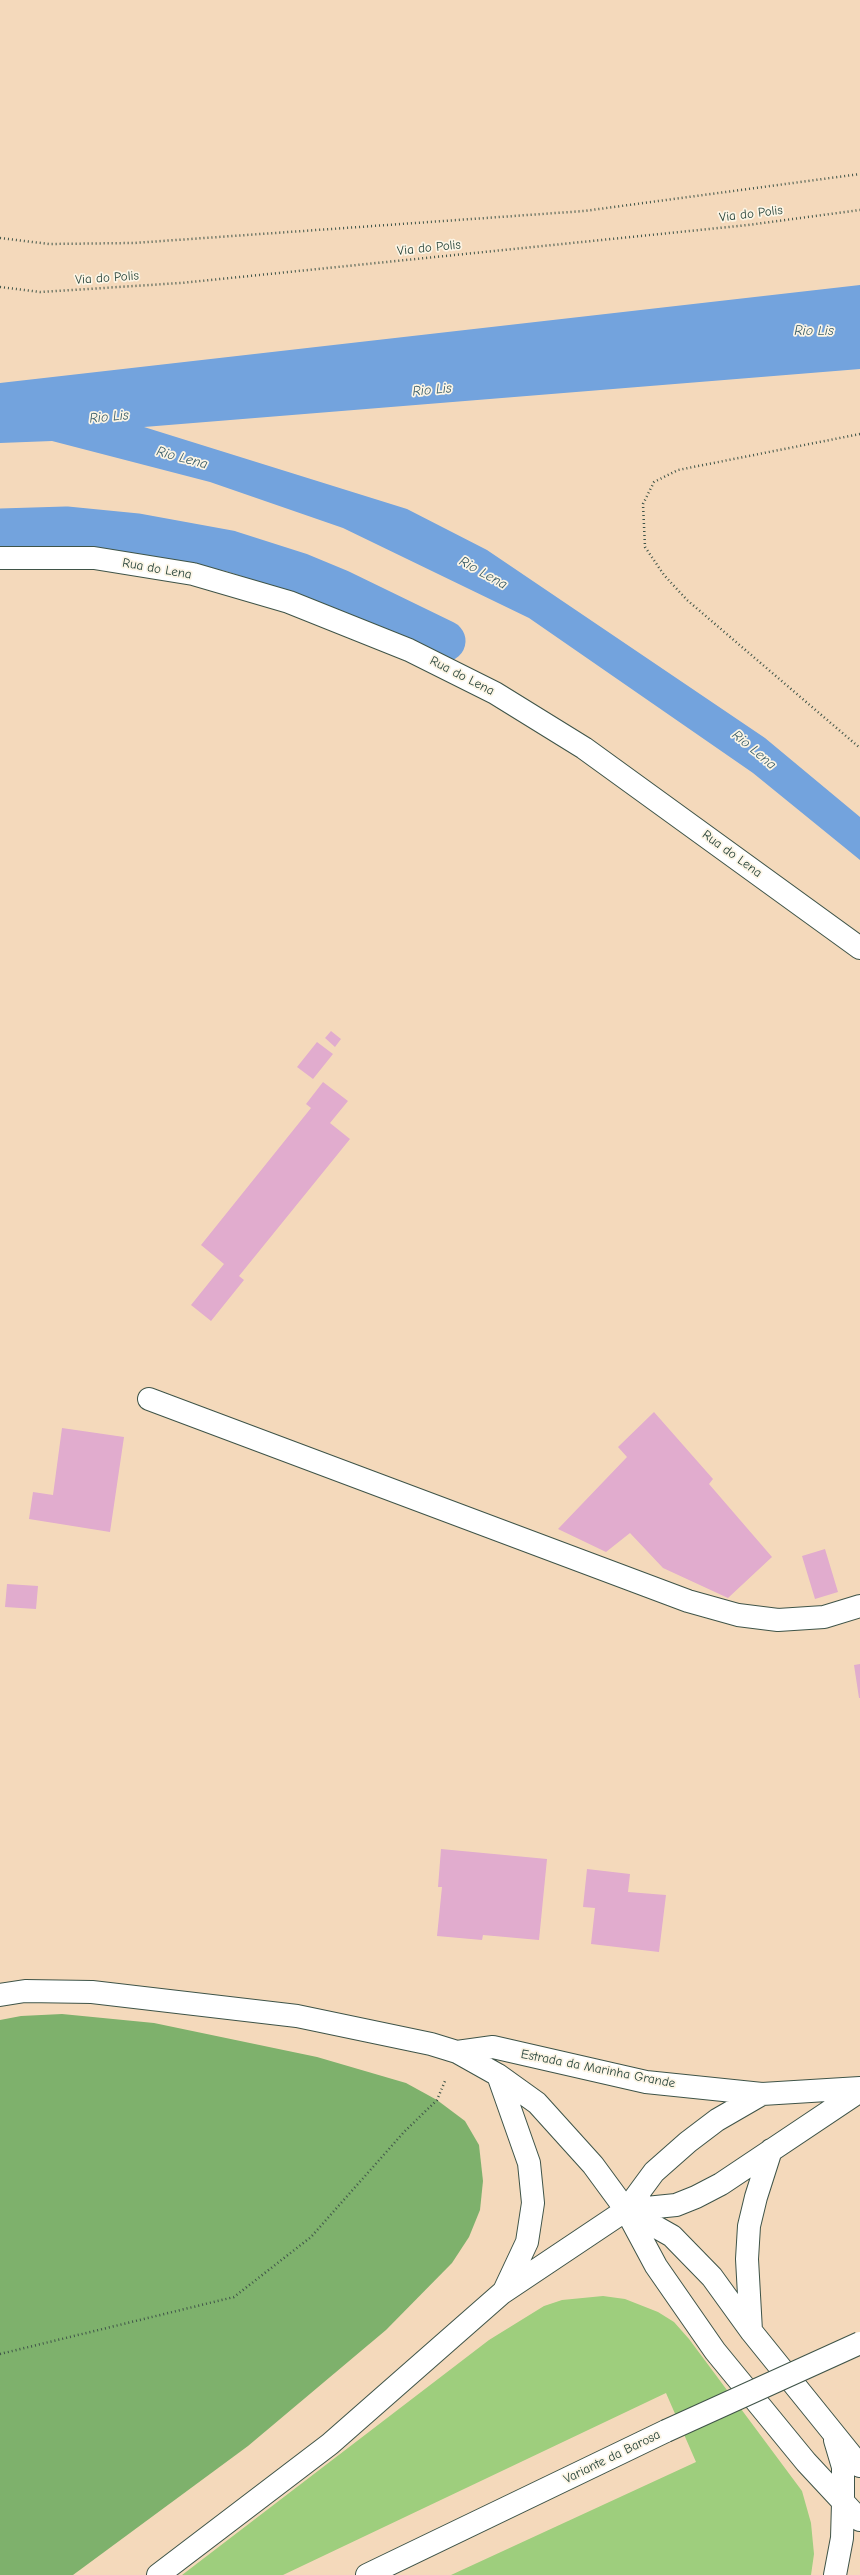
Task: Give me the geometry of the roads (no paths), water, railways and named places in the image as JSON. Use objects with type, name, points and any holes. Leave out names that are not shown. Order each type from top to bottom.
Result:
[{"type":"main road","name":"Rua do Lena","points":[[0,558],[94,558],[192,574],[289,602],[409,650],[495,693],[584,748],[860,948]]},
{"type":"main road","points":[[149,1399],[688,1601],[738,1615],[778,1620],[824,1616],[860,1606]]},
{"type":"main road","points":[[0,1995],[26,1991],[55,1990],[138,1996],[297,2016],[393,2034],[456,2052],[498,2075],[537,2103],[567,2134],[593,2165],[626,2210],[656,2266],[715,2351],[782,2435],[860,2520]]},
{"type":"main road","name":"Estrada da Marinha Grande","points":[[456,2052],[493,2047],[646,2082],[762,2094],[860,2088]]},
{"type":"main road","points":[[498,2075],[529,2163],[533,2203],[527,2242],[502,2293]]},
{"type":"main road","points":[[626,2210],[676,2205],[696,2198],[860,2092]]},
{"type":"main road","points":[[158,2575],[330,2444],[502,2293],[626,2210],[654,2172],[688,2142],[717,2120],[762,2094]]},
{"type":"main road","points":[[751,2331],[748,2239],[756,2197],[771,2150]]},
{"type":"main road","points":[[626,2210],[672,2236],[712,2277],[751,2331],[860,2466]]},
{"type":"main road","name":"Variante da Barosa","points":[[367,2575],[666,2431],[860,2343]]},
{"type":"main road","points":[[831,2430],[843,2467],[842,2538],[835,2575]]},
{"type":"water","name":"Rio Lis","points":[[860,285],[860,369],[144,427],[407,509],[487,550],[765,738],[860,817],[860,860],[753,773],[529,618],[343,528],[210,482],[52,441],[0,443],[0,383]]},
{"type":"waterway","points":[[0,529],[66,527],[137,534],[230,551],[299,573],[340,590],[445,641]]},
{"type":"water label","name":"Rio Lena","points":[[182,458]]},
{"type":"water label","name":"Rio Lena","points":[[483,573]]},
{"type":"water label","name":"Rio Lena","points":[[754,750]]}]
